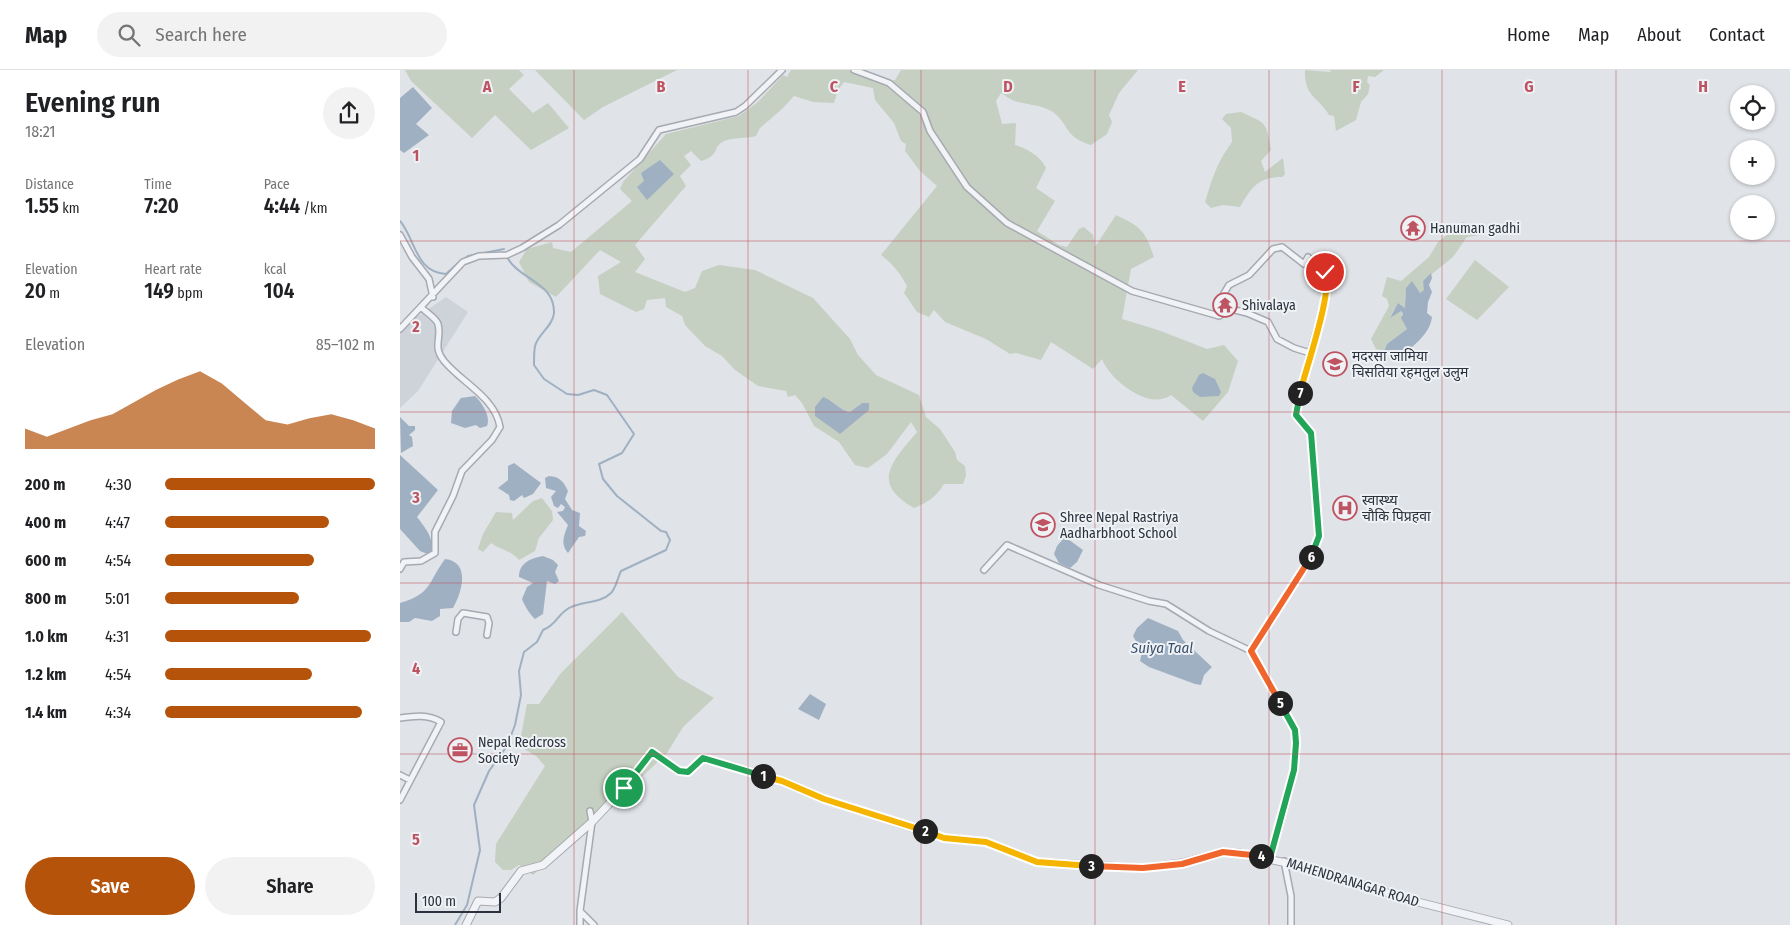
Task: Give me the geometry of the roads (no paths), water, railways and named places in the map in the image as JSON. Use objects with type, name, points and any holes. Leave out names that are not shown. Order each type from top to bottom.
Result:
[{"type":"street","points":[[400,329],[433,297],[463,262],[479,256],[507,254],[559,225],[640,159],[660,130],[736,112],[745,106],[782,70]]},
{"type":"street","points":[[854,70],[889,83],[923,112],[930,130],[967,187],[1008,222],[1132,291],[1220,316],[1231,309],[1247,312],[1268,322],[1277,339],[1294,348],[1310,353]]},
{"type":"street","points":[[400,235],[412,257],[429,279],[433,297]]},
{"type":"street","points":[[1220,316],[1220,300],[1229,285],[1249,275],[1273,249],[1282,247],[1289,255],[1304,264],[1308,257],[1327,276],[1323,310],[1310,353],[1296,415],[1311,433],[1319,536],[1314,551],[1251,651]]},
{"type":"street","points":[[400,569],[404,562],[421,561],[435,553],[435,532],[453,496],[462,471],[492,440],[500,427],[498,415],[492,405],[445,362],[437,349],[438,325],[435,319],[422,308]]},
{"type":"street","points":[[984,570],[1008,545],[1099,585],[1149,601],[1166,604],[1209,631],[1251,651],[1295,730],[1294,770],[1270,858]]},
{"type":"street","points":[[456,632],[458,619],[463,613],[480,614],[487,617],[490,623],[487,635]]},
{"type":"street","points":[[400,718],[434,717],[441,722],[400,800]]},
{"type":"street","name":"MAHENDRANAGAR ROAD","points":[[466,925],[478,901],[496,902],[502,898],[521,871],[543,865],[592,822],[624,788],[652,752],[679,771],[688,772],[703,758],[782,781],[824,799],[944,838],[986,842],[1037,862],[1143,868],[1182,864],[1223,852],[1270,858],[1315,869],[1406,899],[1508,925]]},
{"type":"street","points":[[400,775],[410,780]]},
{"type":"street","points":[[580,925],[580,911],[592,822],[590,811]]},
{"type":"street","points":[[1284,861],[1291,896],[1291,925]]},
{"type":"street","points":[[580,911],[594,925]]},
{"type":"water","points":[[413,87],[432,108],[416,124],[429,135],[404,153],[400,150],[400,98]]},
{"type":"water","points":[[660,160],[674,174],[647,200],[637,187],[644,181],[641,173]]},
{"type":"water","points":[[1431,273],[1432,278],[1429,285],[1432,292],[1428,302],[1427,313],[1432,317],[1425,334],[1402,356],[1384,351],[1387,344],[1407,329],[1401,318],[1403,314],[1401,311],[1390,318],[1398,303],[1405,308],[1406,288],[1412,281],[1420,293],[1424,290],[1423,281]]},
{"type":"water","points":[[1203,373],[1215,379],[1221,392],[1219,396],[1200,397],[1193,392],[1192,388],[1199,375]]},
{"type":"water","points":[[475,396],[487,414],[487,426],[480,428],[476,425],[465,428],[451,423],[452,411],[461,398]]},
{"type":"water","points":[[823,397],[846,411],[850,412],[862,403],[869,403],[869,410],[840,434],[815,416],[815,407]]},
{"type":"water","points":[[400,417],[409,426],[415,426],[415,430],[409,435],[412,437],[413,446],[401,453]]},
{"type":"water","points":[[400,455],[438,490],[417,517],[427,530],[431,540],[432,550],[430,555],[420,551],[400,529]]},
{"type":"water","points":[[514,463],[541,483],[533,494],[524,498],[522,495],[514,501],[510,500],[509,495],[498,488],[508,480],[508,466]]},
{"type":"water","points":[[549,476],[561,480],[568,491],[565,499],[572,510],[580,513],[579,526],[586,531],[585,536],[579,537],[568,553],[563,543],[568,525],[557,512],[563,511],[565,507],[561,504],[558,508],[554,506],[551,497],[556,491],[546,488],[545,478]]},
{"type":"water","points":[[1065,537],[1083,550],[1077,562],[1070,568],[1059,563],[1054,554],[1057,546]]},
{"type":"water","points":[[543,556],[553,560],[558,565],[555,572],[559,581],[555,584],[547,581],[543,614],[535,619],[522,599],[527,587],[533,583],[519,577],[521,568],[526,562]]},
{"type":"water","points":[[445,559],[453,561],[461,572],[461,586],[453,608],[440,609],[440,616],[432,621],[415,618],[409,622],[400,622],[400,603],[418,596],[424,591]]},
{"type":"water","name":"Suiya Taal","points":[[1148,618],[1178,631],[1183,640],[1212,667],[1204,675],[1201,685],[1149,667],[1140,661],[1142,652],[1133,636],[1137,628]]},
{"type":"water","points":[[810,694],[826,704],[819,720],[798,709]]},
{"type":"waterway","points":[[400,221],[417,254],[428,268],[446,274],[457,264]]},
{"type":"waterway","points":[[463,260],[468,256],[504,249]]},
{"type":"waterway","points":[[455,925],[467,905],[480,850],[474,805],[489,771],[507,746],[515,725],[521,695],[519,671],[524,652],[537,642],[543,630],[551,626],[566,610],[606,597],[614,588],[621,571],[666,550],[670,540],[666,532],[661,531],[617,496],[603,479],[599,464],[622,453],[634,434],[607,395],[594,390],[578,395],[567,394],[544,379],[534,365],[537,342],[553,318],[553,303],[549,294],[513,265],[507,257]]},
{"type":"place","name":"Hanuman gadhi","points":[[1413,228]]},
{"type":"place","name":"Shivalaya","points":[[1225,305]]},
{"type":"place","name":"मदरसा जामिया चिसतिया रहमतुल उलुम","points":[[1335,364]]},
{"type":"place","name":"स्वास्थ्य चाैकि पिप्रहवा","points":[[1345,508]]},
{"type":"place","name":"Shree Nepal Rastriya Aadharbhoot School","points":[[1043,525]]},
{"type":"place","name":"Nepal Redcross Society","points":[[460,750]]}]
